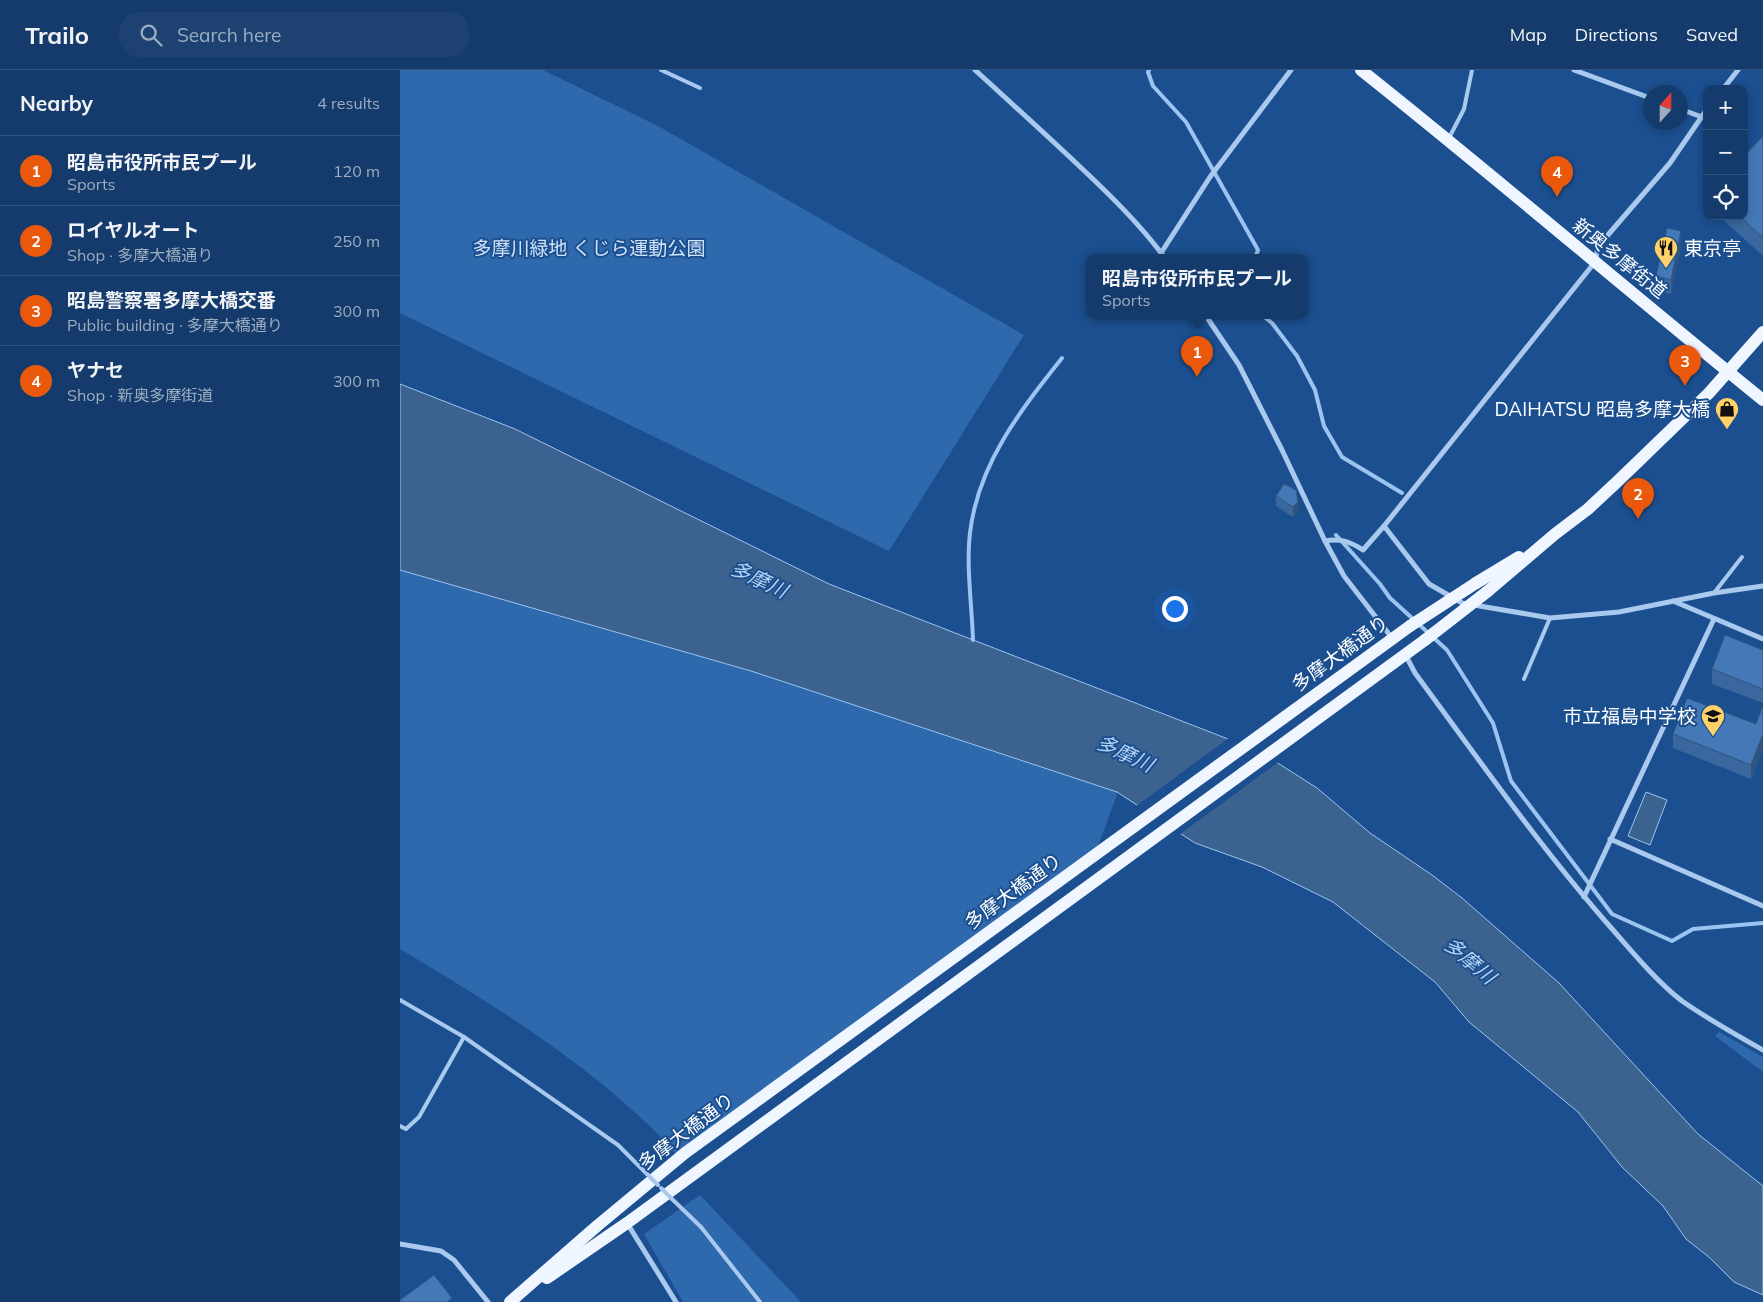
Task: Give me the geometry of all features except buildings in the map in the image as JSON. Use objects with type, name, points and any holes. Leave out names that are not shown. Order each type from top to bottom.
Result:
[{"type":"main road","name":"新奥多摩街道","points":[[1361,70],[1763,400]]},
{"type":"main road","name":"多摩大橋通り","points":[[512,1302],[627,1223],[1425,640],[1588,509],[1708,393],[1763,332]]},
{"type":"main road","name":"多摩大橋通り","points":[[512,1302],[597,1226],[685,1153],[1387,641],[1555,534]]},
{"type":"street","points":[[975,70],[1014,104],[1106,192],[1128,214],[1161,253],[1210,177],[1291,70]]},
{"type":"street","points":[[1574,70],[1643,95]]},
{"type":"street","points":[[1726,85],[1738,70]]},
{"type":"street","points":[[1325,541],[1334,539],[1350,542],[1364,550],[1595,262],[1598,247],[1601,243],[1670,163],[1702,117],[1688,112]]},
{"type":"street","points":[[1208,319],[1239,365],[1344,576],[1387,641]]},
{"type":"street","points":[[1384,526],[1429,584],[1462,603],[1550,618],[1619,612],[1673,600],[1763,586]]},
{"type":"street","points":[[1673,600],[1763,639]]},
{"type":"street","points":[[1584,897],[1714,619]]},
{"type":"street","points":[[1401,656],[1527,826],[1584,897],[1660,981],[1682,1000],[1726,1029],[1763,1050]]},
{"type":"street","points":[[1610,839],[1763,906]]},
{"type":"street","points":[[627,1223],[676,1302]]},
{"type":"street","points":[[400,1244],[441,1250],[454,1260],[488,1302]]},
{"type":"lane","points":[[661,70],[700,88]]},
{"type":"lane","points":[[1448,140],[1464,109],[1472,70]]},
{"type":"lane","points":[[1714,593],[1742,557]]},
{"type":"lane","points":[[1524,679],[1550,618]]},
{"type":"lane","points":[[400,1000],[464,1037],[618,1145],[701,1227],[760,1302]]},
{"type":"lane","points":[[400,1126],[406,1129],[419,1117],[464,1037]]},
{"type":"green space","name":"多摩川緑地 くじら運動公園","points":[[400,70],[543,70],[660,127],[1024,335],[889,551],[400,313]]},
{"type":"green space","points":[[400,570],[751,671],[1118,792],[1095,854],[679,1158],[663,1139],[608,1089],[559,1051],[507,1015],[400,949]]},
{"type":"green space","points":[[1719,1032],[1763,1057],[1763,1072],[1715,1036]]},
{"type":"green space","points":[[700,1195],[801,1302],[683,1302],[644,1234]]},
{"type":"water","name":"多摩川","points":[[400,384],[515,429],[829,584],[1259,751],[1317,788],[1370,833],[1462,898],[1559,983],[1698,1134],[1763,1186],[1763,1295],[1734,1282],[1710,1258],[1686,1239],[1663,1206],[1622,1167],[1578,1112],[1469,1022],[1435,982],[1333,902],[1262,867],[1195,843],[1117,792],[751,671],[400,570]]},
{"type":"water","points":[[1646,792],[1667,800],[1650,845],[1628,836]]},
{"type":"pier","points":[[1230,737],[1260,749],[1280,761],[1179,835],[1135,807]]},
{"type":"waterway","points":[[1149,70],[1153,86],[1186,122],[1258,250],[1256,254]]},
{"type":"waterway","points":[[1267,319],[1297,356],[1315,390],[1324,426],[1342,457],[1402,493]]},
{"type":"waterway","points":[[973,640],[969,546],[975,508],[982,484],[1003,440],[1031,398],[1062,358]]},
{"type":"waterway","points":[[1336,535],[1380,584],[1390,598],[1447,650],[1493,723],[1511,781],[1612,914],[1672,941],[1693,929],[1763,923]]},
{"type":"place","name":"ヤナセ","points":[[1557,197]]},
{"type":"place","name":"東京亭","points":[[1666,269]]},
{"type":"place","name":"昭島市役所市民プール","points":[[1197,377]]},
{"type":"place","name":"昭島警察署多摩大橋交番","points":[[1685,386]]},
{"type":"place","name":"DAIHATSU 昭島多摩大橋","points":[[1727,430]]},
{"type":"place","name":"ロイヤルオート","points":[[1638,519]]},
{"type":"place","name":"市立福島中学校","points":[[1713,737]]}]
